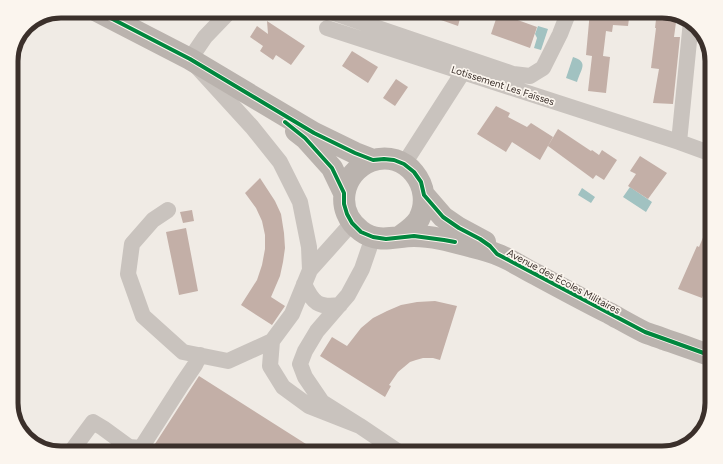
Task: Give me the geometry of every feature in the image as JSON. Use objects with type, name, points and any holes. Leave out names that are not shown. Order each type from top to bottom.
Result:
[{"type":"street","points":[[110,18],[190,59],[314,134],[373,160]]},
{"type":"street","points":[[190,59],[204,37],[223,18]]},
{"type":"street","points":[[349,18],[513,74],[530,76],[543,68],[566,18]]},
{"type":"street","name":"Lotissement Les Faïsses","points":[[327,28],[705,151]]},
{"type":"street","points":[[679,142],[690,29]]},
{"type":"street","points":[[190,59],[252,127],[280,162],[300,202],[308,247],[307,277],[310,296],[318,304],[329,307],[340,305]]},
{"type":"street","points":[[404,164],[463,72]]},
{"type":"street","points":[[258,100],[305,138],[332,168],[344,193]]},
{"type":"street","points":[[373,160],[394,160],[404,164],[414,172],[421,182],[424,195],[423,208],[418,220],[410,230],[399,237],[386,239],[373,237],[361,232],[352,223],[344,204],[344,193],[347,182],[354,172],[373,160]]},
{"type":"street","name":"Avenue des Écoles Militaires","points":[[424,195],[444,217],[459,228],[480,239],[490,246],[497,254]]},
{"type":"street","points":[[168,210],[153,220],[132,244],[128,274],[143,316],[183,352],[228,361],[272,341],[292,314],[307,277],[352,223]]},
{"type":"street","name":"Avenue des Écoles Militaires","points":[[399,237],[414,236],[444,240],[497,254],[645,332],[705,353]]},
{"type":"street","points":[[373,237],[362,269],[348,295],[318,331],[305,351],[300,364],[305,377],[322,402],[390,446]]},
{"type":"street","points":[[272,341],[270,366],[283,387],[309,406],[360,426]]},
{"type":"street","points":[[143,446],[200,355]]},
{"type":"street","points":[[75,446],[93,422],[129,446]]},
{"type":"water","points":[[538,26],[548,29],[541,50],[534,48],[537,38],[535,34]]},
{"type":"water","points":[[573,57],[581,61],[582,64],[582,70],[577,82],[566,78]]},
{"type":"water","points":[[630,187],[652,202],[646,212],[623,197]]},
{"type":"water","points":[[582,188],[595,197],[591,203],[578,195]]},
{"type":"building","points":[[442,18],[460,18],[458,26],[441,20]]},
{"type":"building","points":[[496,18],[512,18],[537,27],[530,48],[491,34]]},
{"type":"building","points":[[589,18],[629,18],[628,26],[613,25],[612,32],[606,31],[603,56],[610,57],[606,93],[588,91],[592,56],[586,55]]},
{"type":"building","points":[[656,18],[676,20],[674,37],[680,37],[673,104],[653,103],[659,69],[651,68]]},
{"type":"building","points":[[267,21],[305,46],[291,65],[276,55],[273,60],[260,51],[263,46],[250,37],[257,26],[268,34]]},
{"type":"building","points":[[352,51],[378,67],[368,83],[342,66]]},
{"type":"building","points":[[396,79],[408,87],[395,106],[383,98]]},
{"type":"building","points":[[496,106],[510,113],[508,117],[527,127],[531,123],[553,137],[540,160],[512,142],[506,152],[477,134]]},
{"type":"building","points":[[558,129],[591,151],[592,150],[599,155],[602,150],[617,160],[604,180],[596,175],[593,179],[548,146]]},
{"type":"building","points":[[640,156],[667,173],[648,199],[628,186],[636,174],[630,171]]},
{"type":"building","points":[[260,178],[275,201],[281,214],[284,233],[285,248],[283,262],[280,276],[271,297],[285,306],[272,325],[241,305],[257,280],[265,249],[265,235],[262,221],[256,208],[245,193]]},
{"type":"building","points":[[192,210],[194,221],[183,223],[180,212]]},
{"type":"building","points":[[186,228],[198,291],[179,295],[166,232]]},
{"type":"building","points":[[705,233],[705,292],[702,298],[678,289],[697,246],[699,247]]},
{"type":"building","points":[[435,301],[457,306],[440,360],[423,358],[410,362],[398,372],[389,385],[391,386],[385,397],[320,356],[332,337],[347,346],[361,328],[373,318],[401,305]]},
{"type":"building","points":[[199,376],[306,444],[305,446],[154,446]]},
{"type":"cycle path","points":[[111,18],[190,59],[314,133],[373,160],[394,160],[404,164],[414,172],[421,182],[424,195],[443,217],[459,228],[480,239],[490,246],[497,254],[645,332],[705,353]]},
{"type":"cycle path","points":[[285,122],[305,138],[332,168],[344,193],[344,204],[347,214],[352,223],[361,232],[373,237],[386,239],[414,236],[455,242]]}]
